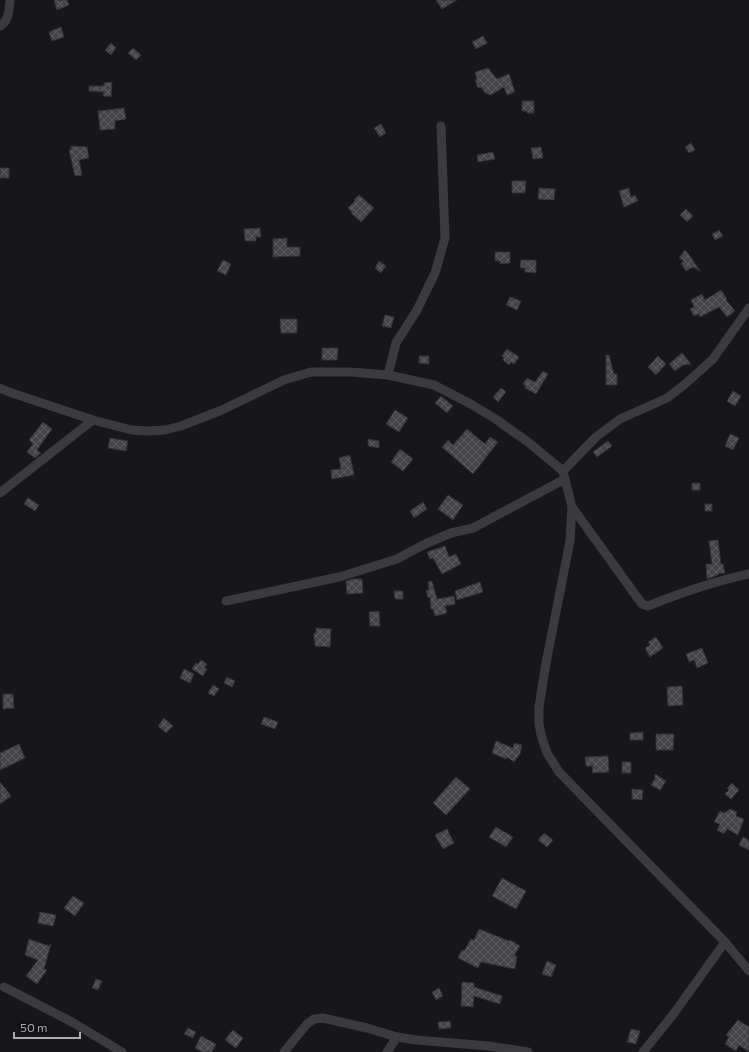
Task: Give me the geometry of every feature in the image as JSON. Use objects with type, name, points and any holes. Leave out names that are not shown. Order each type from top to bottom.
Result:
[{"type":"street","points":[[0,26],[6,21],[10,0]]},
{"type":"street","points":[[388,375],[396,343],[417,310],[435,273],[445,238],[441,126]]},
{"type":"street","points":[[226,601],[338,578],[397,558],[452,533],[473,528],[564,475],[596,437],[620,419],[666,398],[713,360],[749,308]]},
{"type":"street","points":[[0,388],[93,420],[132,430],[148,431],[164,430],[181,426],[222,410],[284,380],[311,372],[350,372],[388,375],[434,385],[494,418],[528,442],[564,475],[572,507],[570,541],[539,707],[540,735],[547,753],[559,772],[725,942],[749,971]]},
{"type":"street","points":[[0,493],[93,420]]},
{"type":"street","points":[[572,507],[627,584],[645,606],[727,579],[749,574]]},
{"type":"street","points":[[643,1052],[672,1016],[725,942]]},
{"type":"street","points":[[4,987],[72,1022],[122,1052]]},
{"type":"street","points":[[284,1052],[306,1024],[314,1019],[323,1018],[367,1028],[397,1037],[489,1046],[528,1052]]},
{"type":"street","points":[[387,1052],[397,1037]]},
{"type":"building","points":[[54,0],[67,0],[69,5],[57,10]]},
{"type":"building","points":[[436,0],[457,0],[442,9]]},
{"type":"building","points":[[61,27],[64,37],[52,41],[49,32]]},
{"type":"building","points":[[483,36],[487,43],[476,49],[472,42]]},
{"type":"building","points":[[111,43],[116,48],[111,55],[105,50]]},
{"type":"building","points":[[133,48],[141,55],[136,60],[128,53]]},
{"type":"building","points":[[488,68],[497,79],[509,74],[515,92],[507,95],[504,87],[491,95],[485,93],[481,87],[478,88],[475,80],[477,79],[475,72]]},
{"type":"building","points":[[112,82],[111,97],[103,96],[104,92],[89,91],[89,86],[104,86],[104,83]]},
{"type":"building","points":[[522,101],[534,101],[534,113],[522,111]]},
{"type":"building","points":[[124,108],[126,119],[115,121],[115,129],[100,130],[98,111]]},
{"type":"building","points":[[381,124],[386,133],[380,137],[374,128]]},
{"type":"building","points":[[691,143],[695,150],[689,153],[685,147]]},
{"type":"building","points":[[71,146],[87,147],[89,158],[79,160],[82,175],[75,176],[69,150],[71,150]]},
{"type":"building","points":[[541,147],[543,158],[533,159],[531,148]]},
{"type":"building","points":[[493,152],[495,159],[478,162],[477,155]]},
{"type":"building","points":[[0,168],[9,168],[9,178],[0,178]]},
{"type":"building","points":[[512,181],[526,181],[525,193],[512,193]]},
{"type":"building","points":[[539,188],[555,189],[554,200],[538,199]]},
{"type":"building","points":[[629,188],[631,197],[635,195],[638,201],[624,207],[619,191]]},
{"type":"building","points":[[359,195],[374,208],[361,222],[351,213],[352,212],[348,208]]},
{"type":"building","points":[[686,209],[693,216],[687,222],[680,215]]},
{"type":"building","points":[[260,228],[261,237],[256,237],[256,241],[245,241],[244,229]]},
{"type":"building","points":[[719,230],[723,236],[715,240],[712,234]]},
{"type":"building","points":[[287,238],[287,247],[300,247],[300,256],[273,257],[273,239]]},
{"type":"building","points":[[685,250],[700,271],[693,267],[686,271],[681,263],[684,261],[679,258]]},
{"type":"building","points":[[495,252],[510,252],[510,263],[500,264],[500,261],[495,261]]},
{"type":"building","points":[[223,260],[231,264],[226,275],[217,271]]},
{"type":"building","points":[[521,260],[536,260],[536,273],[525,272],[525,268],[520,268]]},
{"type":"building","points":[[379,261],[386,266],[381,273],[375,268]]},
{"type":"building","points":[[721,290],[727,299],[726,300],[735,311],[727,317],[719,307],[700,317],[699,314],[694,316],[690,309],[694,307],[691,300],[702,294],[705,300]]},
{"type":"building","points":[[510,297],[521,301],[517,310],[506,305]]},
{"type":"building","points":[[385,315],[394,317],[391,328],[382,326]]},
{"type":"building","points":[[280,319],[297,319],[297,333],[281,333]]},
{"type":"building","points":[[322,348],[338,348],[337,360],[322,360]]},
{"type":"building","points":[[507,349],[519,357],[514,364],[511,362],[509,365],[503,360],[504,358],[502,356]]},
{"type":"building","points":[[682,353],[691,364],[683,365],[675,371],[669,364]]},
{"type":"building","points":[[606,355],[609,355],[614,374],[617,374],[617,385],[606,385]]},
{"type":"building","points":[[419,356],[429,356],[429,364],[419,363]]},
{"type":"building","points":[[658,356],[666,364],[656,375],[648,367]]},
{"type":"building","points":[[543,371],[548,374],[536,394],[525,388],[526,386],[523,384],[527,378],[535,382]]},
{"type":"building","points":[[501,388],[506,392],[498,402],[493,397]]},
{"type":"building","points":[[733,391],[741,396],[735,406],[727,401]]},
{"type":"building","points":[[441,396],[453,406],[447,413],[435,403]]},
{"type":"building","points":[[395,410],[408,418],[399,432],[386,424]]},
{"type":"building","points":[[43,422],[52,429],[37,450],[41,453],[35,458],[27,452],[33,444],[29,440]]},
{"type":"building","points":[[467,429],[485,444],[490,437],[498,442],[473,474],[442,447],[448,440],[453,445]]},
{"type":"building","points":[[730,434],[739,438],[733,450],[725,446]]},
{"type":"building","points":[[110,438],[128,441],[126,451],[108,448]]},
{"type":"building","points":[[368,439],[379,441],[379,448],[368,446]]},
{"type":"building","points":[[608,441],[612,446],[597,457],[593,452]]},
{"type":"building","points":[[400,449],[413,459],[403,471],[391,462]]},
{"type":"building","points":[[350,455],[354,475],[332,479],[331,470],[341,469],[339,458]]},
{"type":"building","points":[[692,483],[700,483],[700,490],[692,490]]},
{"type":"building","points":[[448,495],[463,505],[453,520],[438,509]]},
{"type":"building","points":[[28,498],[39,505],[35,511],[24,504]]},
{"type":"building","points":[[423,502],[427,509],[414,518],[410,511]]},
{"type":"building","points":[[705,504],[712,504],[712,511],[705,511]]},
{"type":"building","points":[[718,540],[721,564],[723,564],[725,573],[718,574],[707,579],[706,564],[712,564],[709,541]]},
{"type":"building","points":[[445,546],[449,557],[456,554],[461,564],[442,574],[433,558],[430,559],[427,552]]},
{"type":"building","points":[[362,579],[363,593],[347,594],[346,581]]},
{"type":"building","points":[[432,581],[437,599],[454,596],[455,604],[445,606],[447,613],[435,616],[433,609],[431,609],[430,597],[428,598],[426,590],[429,590],[428,582]]},
{"type":"building","points":[[480,582],[483,592],[457,600],[455,591]]},
{"type":"building","points":[[394,591],[403,591],[403,599],[395,599]]},
{"type":"building","points":[[379,611],[380,626],[370,626],[369,612]]},
{"type":"building","points":[[316,628],[331,629],[330,647],[315,646],[314,633],[316,633]]},
{"type":"building","points":[[656,637],[663,648],[650,657],[645,648],[650,645],[648,642]]},
{"type":"building","points":[[702,648],[708,663],[697,668],[694,660],[689,662],[686,654]]},
{"type":"building","points":[[201,660],[207,664],[204,668],[207,669],[203,676],[192,669],[196,663],[198,664]]},
{"type":"building","points":[[184,669],[194,674],[190,683],[180,678]]},
{"type":"building","points":[[227,677],[235,681],[232,687],[224,683]]},
{"type":"building","points":[[213,685],[219,689],[214,696],[208,693]]},
{"type":"building","points":[[682,686],[683,705],[668,706],[667,687]]},
{"type":"building","points":[[3,694],[13,694],[14,708],[3,709]]},
{"type":"building","points":[[264,717],[278,722],[275,729],[261,724]]},
{"type":"building","points":[[164,718],[173,726],[166,733],[158,726]]},
{"type":"building","points":[[643,732],[643,740],[630,740],[630,733]]},
{"type":"building","points":[[656,734],[674,734],[673,750],[656,750]]},
{"type":"building","points":[[496,741],[513,748],[514,743],[522,745],[520,754],[514,762],[507,757],[506,759],[492,753]]},
{"type":"building","points":[[19,744],[25,758],[0,770],[0,753]]},
{"type":"building","points":[[608,756],[609,772],[592,773],[593,766],[586,766],[585,757]]},
{"type":"building","points":[[622,762],[631,762],[631,773],[622,773]]},
{"type":"building","points":[[655,774],[666,781],[660,790],[651,785],[655,780]]},
{"type":"building","points":[[456,777],[470,789],[446,815],[433,803]]},
{"type":"building","points":[[0,782],[11,796],[0,804]]},
{"type":"building","points":[[732,783],[739,790],[731,799],[725,794],[729,790],[727,788]]},
{"type":"building","points":[[632,789],[643,790],[642,800],[632,799]]},
{"type":"building","points":[[730,809],[737,812],[736,816],[744,819],[738,835],[727,829],[724,834],[717,830],[720,824],[714,822],[720,811],[724,813]]},
{"type":"building","points":[[496,827],[513,837],[506,847],[489,837]]},
{"type":"building","points":[[447,829],[454,843],[443,849],[435,835]]},
{"type":"building","points":[[544,833],[553,840],[547,847],[538,840]]},
{"type":"building","points":[[743,837],[749,840],[749,850],[739,845]]},
{"type":"building","points":[[502,878],[526,891],[516,909],[492,896]]},
{"type":"building","points":[[73,896],[84,903],[75,916],[64,908]]},
{"type":"building","points":[[40,912],[56,915],[53,926],[38,923]]},
{"type":"building","points":[[479,929],[509,941],[510,940],[520,946],[514,956],[517,956],[515,969],[481,962],[478,968],[458,958],[462,950],[464,951],[471,939],[474,940]]},
{"type":"building","points":[[29,939],[49,946],[51,944],[44,969],[47,970],[37,984],[26,976],[38,960],[25,955]]},
{"type":"building","points":[[547,961],[556,965],[551,977],[542,974]]},
{"type":"building","points":[[96,979],[102,981],[98,990],[92,988]]},
{"type":"building","points":[[462,982],[474,983],[474,987],[502,996],[500,1004],[474,996],[473,1007],[461,1006]]},
{"type":"building","points":[[439,988],[443,996],[436,1000],[432,992]]},
{"type":"building","points":[[738,1020],[749,1027],[749,1052],[739,1045],[736,1051],[725,1044],[729,1037],[726,1035]]},
{"type":"building","points":[[450,1021],[451,1028],[439,1029],[438,1022]]},
{"type":"building","points":[[188,1028],[196,1032],[193,1038],[184,1034]]},
{"type":"building","points":[[631,1029],[640,1031],[636,1044],[627,1042]]},
{"type":"building","points":[[233,1030],[243,1038],[236,1048],[225,1040]]},
{"type":"building","points":[[201,1036],[216,1044],[212,1052],[202,1052],[195,1048]]}]
